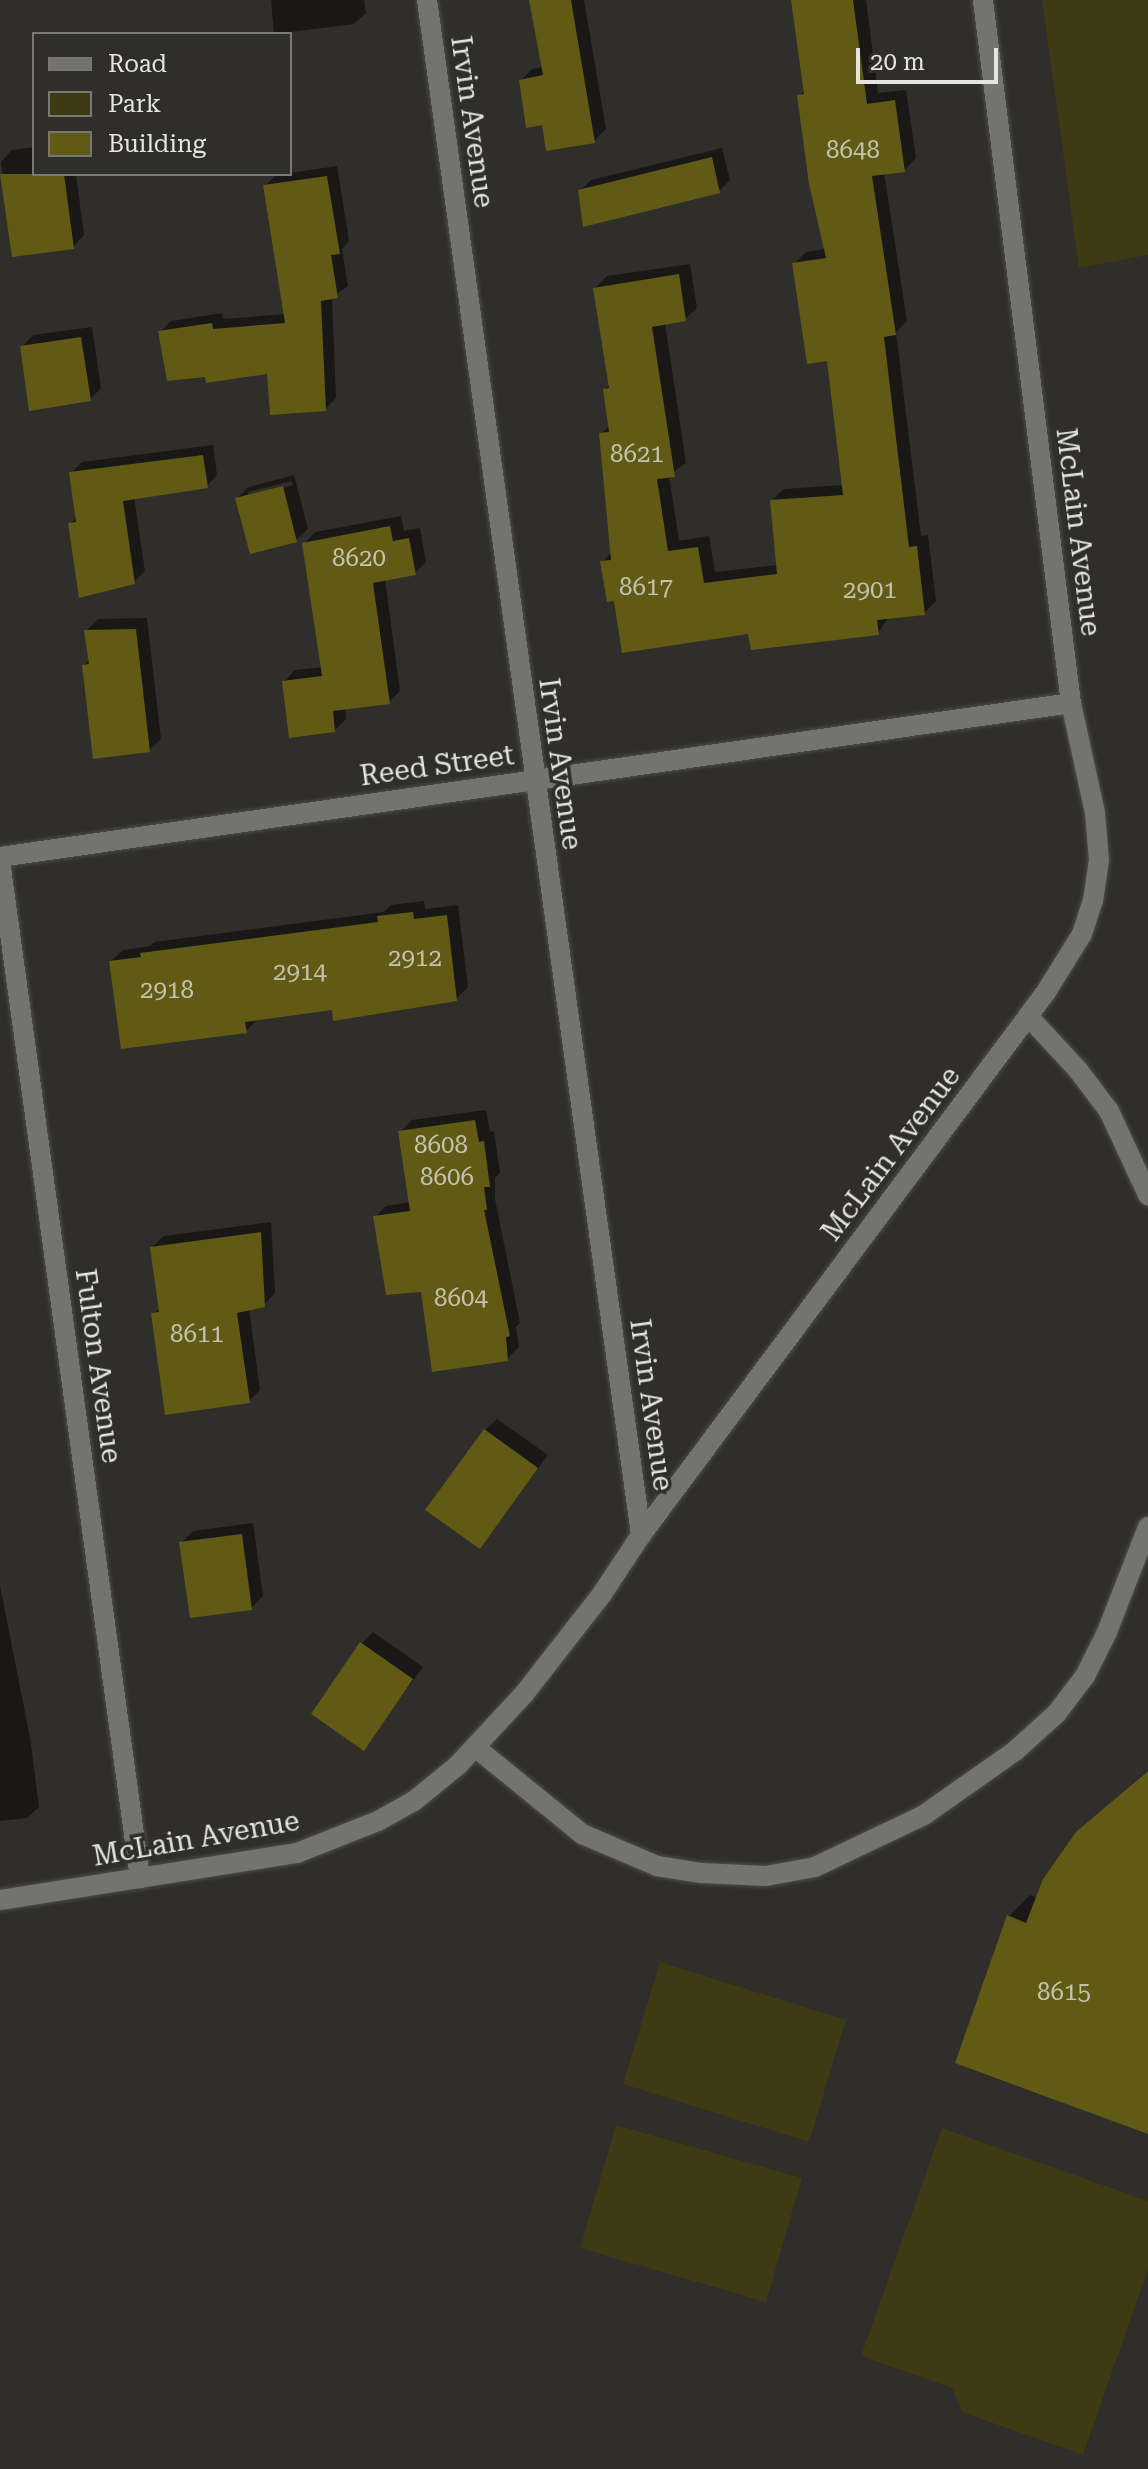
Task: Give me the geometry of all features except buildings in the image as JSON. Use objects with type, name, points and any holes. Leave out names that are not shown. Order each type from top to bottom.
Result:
[{"type":"street","name":"Irvin Avenue","points":[[427,0],[641,1535]]},
{"type":"street","name":"McLain Avenue","points":[[0,1900],[251,1863],[338,1840],[414,1801],[475,1747],[524,1694],[602,1594],[641,1535],[1028,1016],[1082,934],[1093,901],[1099,860],[1095,813],[1071,703],[983,0]]},
{"type":"street","name":"Reed Street","points":[[0,859],[1071,703]]},
{"type":"street","name":"Fulton Avenue","points":[[0,859],[140,1878]]},
{"type":"street","points":[[1028,1016],[1078,1070],[1109,1111],[1148,1195]]},
{"type":"street","points":[[475,1747],[582,1834],[657,1866],[701,1873],[766,1876],[815,1867],[924,1815],[1015,1751],[1057,1713],[1085,1676],[1107,1632],[1148,1527]]},
{"type":"green space","points":[[1042,0],[1148,0],[1148,255],[1079,268]]},
{"type":"green space","points":[[660,1962],[846,2020],[809,2142],[623,2084]]},
{"type":"green space","points":[[616,2125],[802,2178],[766,2302],[580,2248]]},
{"type":"green space","points":[[942,2128],[1148,2201],[1148,2269],[1083,2455],[962,2412],[952,2388],[861,2356]]}]
